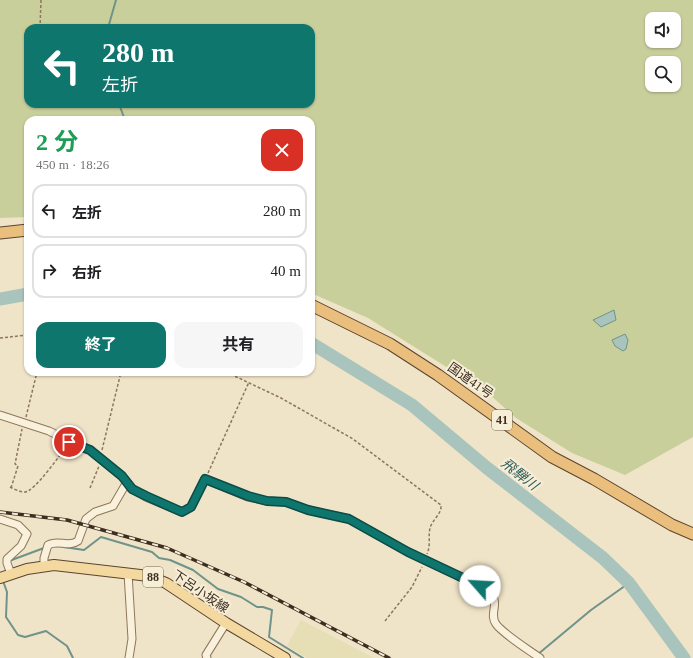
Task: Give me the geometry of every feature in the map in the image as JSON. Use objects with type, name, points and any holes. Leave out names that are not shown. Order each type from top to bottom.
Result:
[{"type":"highway","points":[[0,233],[24,230]]},
{"type":"highway","name":"国道41号","points":[[315,307],[390,344],[444,379],[552,457],[594,479],[672,525],[693,534]]},
{"type":"main road","name":"下呂小坂線","points":[[0,578],[44,566],[68,566],[148,576],[166,583],[226,623],[285,658]]},
{"type":"street","points":[[0,415],[24,421],[90,450],[127,482],[132,489],[182,512],[191,507],[205,479],[248,496],[267,501],[286,502],[308,510],[349,519],[408,552],[488,590],[495,600],[496,605],[493,614],[496,624],[540,658]]},
{"type":"street","points":[[44,566],[44,558],[48,545],[52,543],[68,545],[78,541],[86,519],[95,512],[113,506],[127,482]]},
{"type":"street","points":[[0,519],[18,525],[27,534],[21,546],[7,559],[7,564],[11,574]]},
{"type":"street","points":[[128,573],[132,639],[129,658]]},
{"type":"street","points":[[206,658],[206,655],[226,623]]},
{"type":"path","points":[[40,0],[40,24]]},
{"type":"path","points":[[0,338],[24,335]]},
{"type":"path","points":[[36,376],[15,464],[18,466],[11,488],[23,492],[29,491],[46,473],[70,442]]},
{"type":"path","points":[[90,488],[101,458],[120,376]]},
{"type":"path","points":[[235,376],[249,382],[353,439],[441,505],[441,509],[430,527],[431,540],[425,560],[412,587],[385,621]]},
{"type":"path","points":[[205,479],[249,382]]},
{"type":"shaded area","points":[[301,620],[374,658],[307,658],[287,646]]},
{"type":"green space","points":[[0,0],[693,0],[693,437],[625,475],[572,453],[516,418],[488,393],[368,318],[315,295],[315,116],[24,116],[24,217],[0,218]]},
{"type":"water","points":[[614,310],[616,320],[601,327],[593,320]]},
{"type":"water","points":[[625,334],[628,340],[626,349],[623,351],[615,346],[612,340]]},
{"type":"waterway","points":[[109,24],[116,0]]},
{"type":"waterway","points":[[120,108],[124,116]]},
{"type":"waterway","name":"飛騨川","points":[[0,299],[24,295]]},
{"type":"waterway","name":"飛騨川","points":[[315,345],[412,405],[487,468],[603,558],[629,583],[684,658]]},
{"type":"waterway","points":[[64,547],[84,550],[101,537],[152,552],[159,558],[170,560],[193,570],[218,589],[241,597],[257,607],[272,610],[269,637],[303,658]]},
{"type":"waterway","points":[[9,561],[44,548]]},
{"type":"waterway","points":[[3,581],[7,592],[6,617],[18,635],[25,637],[46,631],[67,646],[73,658]]},
{"type":"waterway","points":[[537,655],[591,610],[629,583]]},
{"type":"railway","points":[[0,512],[67,520],[167,548],[244,582],[389,658]]},
{"type":"route","points":[[69,442],[90,450],[122,476],[132,489],[182,512],[187,511],[191,507],[205,479],[231,491],[248,496],[267,501],[286,502],[308,510],[342,516],[369,529],[385,540],[408,552],[480,586]]}]
